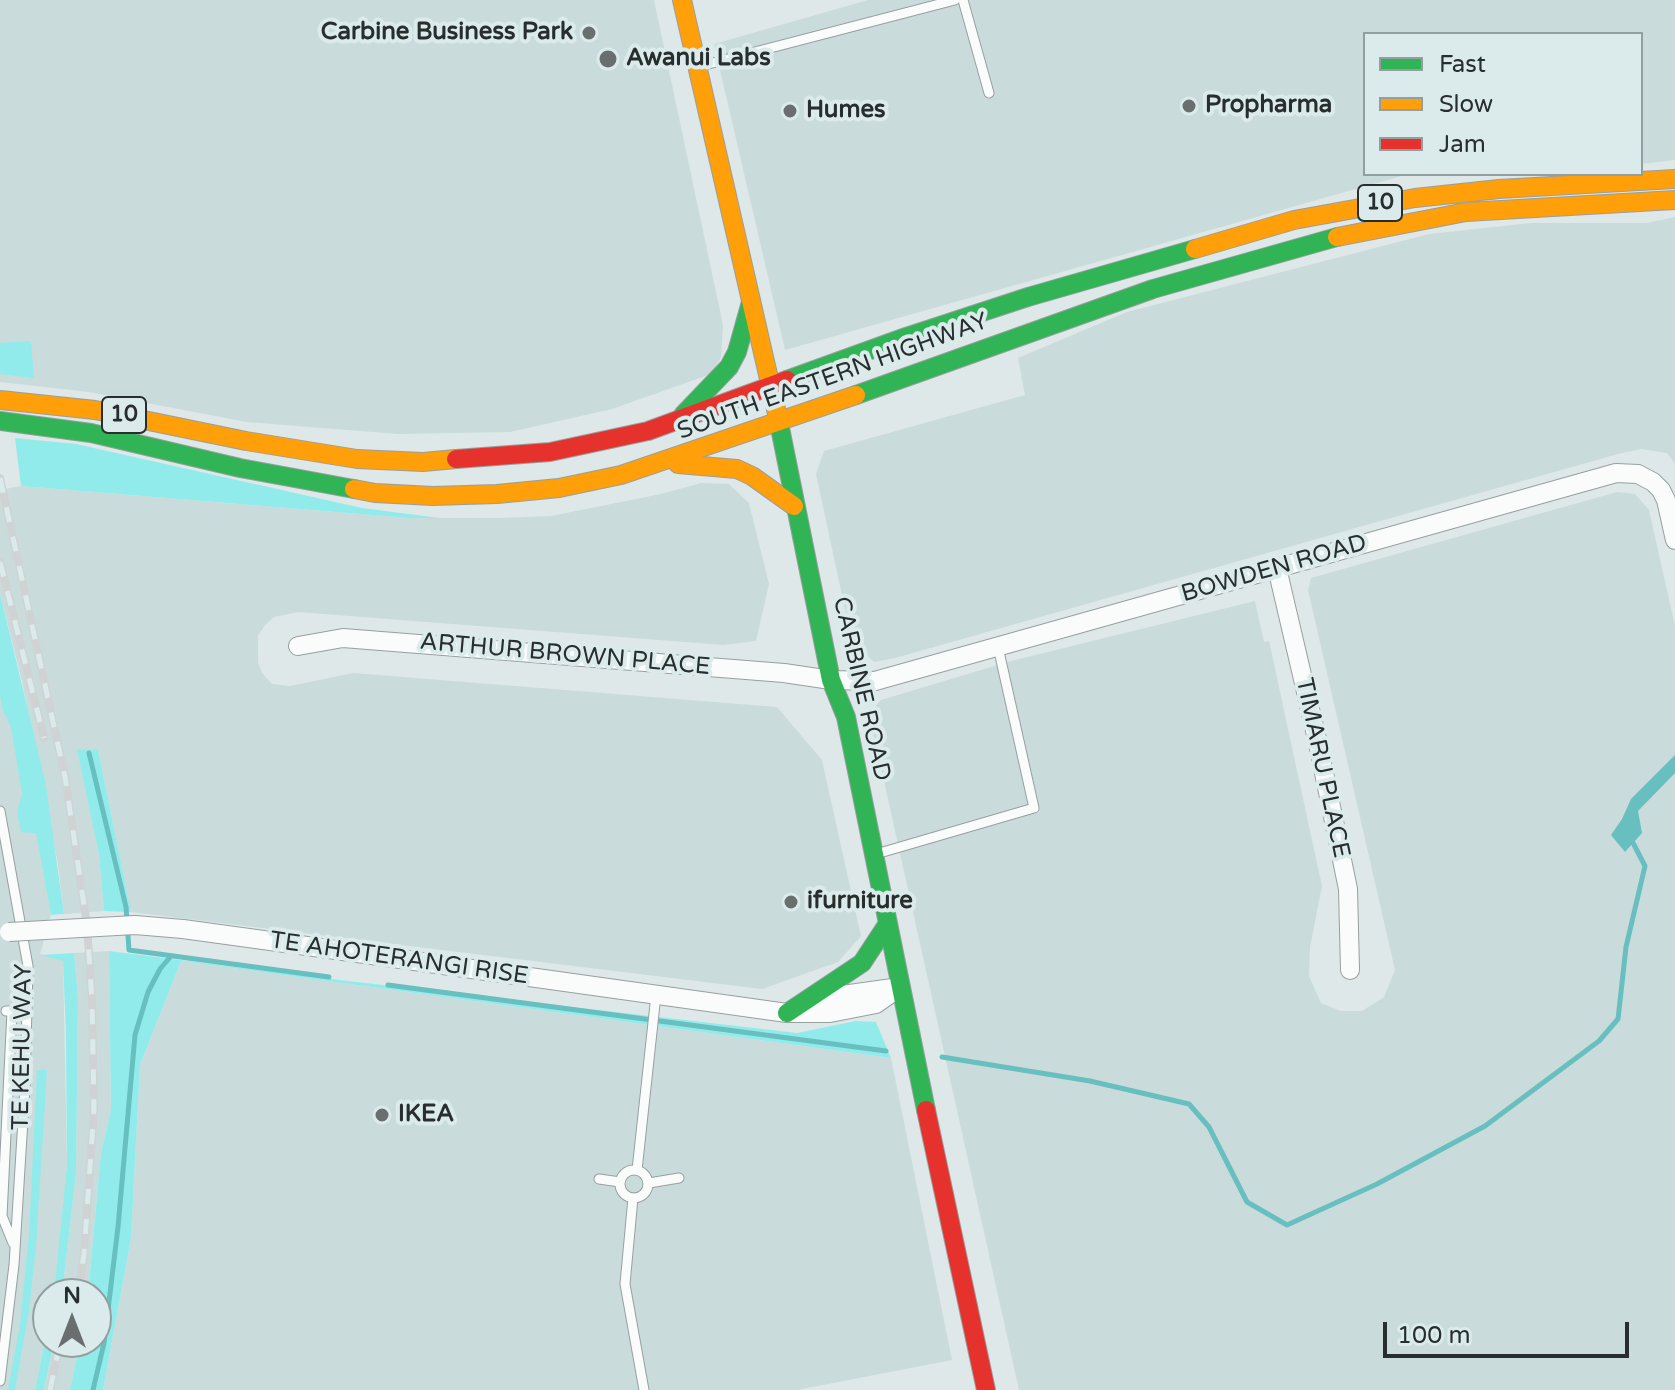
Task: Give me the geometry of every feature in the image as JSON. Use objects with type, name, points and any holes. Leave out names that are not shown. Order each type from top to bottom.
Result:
[{"type":"main road","name":"CARBINE ROAD","points":[[682,0],[771,385],[831,680],[846,717],[986,1390]]},
{"type":"main road","name":"SOUTH EASTERN HIGHWAY","points":[[0,400],[95,410],[246,441],[357,459],[423,462],[550,452],[592,445],[677,422],[771,385],[1028,297],[1294,220],[1415,198],[1499,189],[1675,179]]},
{"type":"main road","name":"SOUTH EASTERN HIGHWAY","points":[[0,421],[91,433],[240,468],[375,493],[433,496],[559,488],[661,463],[1153,289],[1341,236],[1466,212],[1675,200]]},
{"type":"main road","points":[[677,422],[729,367],[737,352],[751,302]]},
{"type":"main road","points":[[661,463],[738,470],[752,476],[794,506]]},
{"type":"main road","points":[[787,1013],[862,963],[887,925]]},
{"type":"street","name":"BOWDEN ROAD","points":[[831,680],[875,681],[1585,481],[1628,472],[1646,477],[1661,490],[1675,540]]},
{"type":"street","name":"TIMARU PLACE","points":[[1277,568],[1348,889],[1350,970]]},
{"type":"street","name":"ARTHUR BROWN PLACE","points":[[298,646],[343,638],[784,673],[831,680]]},
{"type":"street","name":"TE AHOTERANGI RISE","points":[[9,932],[135,925],[787,1013],[830,1013],[878,1003],[900,987]]},
{"type":"lane","points":[[697,67],[955,0]]},
{"type":"lane","points":[[963,0],[989,93]]},
{"type":"lane","points":[[873,855],[1034,808],[998,647]]},
{"type":"lane","name":"TE KEHU WAY","points":[[0,811],[3,843],[28,966],[25,1087],[15,1248],[0,1381]]},
{"type":"lane","points":[[637,1170],[656,995]]},
{"type":"lane","points":[[6,1011],[12,1011],[4,1095],[2,1216],[15,1248]]},
{"type":"lane","points":[[620,1182],[628,1171],[637,1170],[645,1174],[649,1183],[646,1192],[633,1198]]},
{"type":"lane","points":[[649,1183],[679,1178]]},
{"type":"lane","points":[[599,1179],[620,1182]]},
{"type":"lane","points":[[620,1182],[625,1194],[633,1198]]},
{"type":"lane","points":[[633,1198],[625,1284],[644,1390]]},
{"type":"shaded area","points":[[0,0],[654,0],[723,325],[721,357],[711,374],[612,409],[510,432],[398,434],[247,422],[89,392],[0,382]]},
{"type":"shaded area","points":[[868,0],[1675,0],[1675,160],[1643,164],[1643,32],[1363,32],[1363,176],[1402,176],[785,350],[714,44]]},
{"type":"shaded area","points":[[1675,217],[1675,464],[1667,453],[1641,449],[1618,454],[895,658],[874,662],[852,642],[816,474],[824,451],[1025,395],[1018,358],[1127,312],[1429,234],[1531,223],[1647,223]]},
{"type":"shaded area","points":[[31,341],[34,378],[0,374],[0,343]]},
{"type":"shaded area","points":[[15,438],[76,444],[362,508],[440,518],[21,486]]},
{"type":"shaded area","points":[[701,483],[729,484],[749,503],[769,584],[756,641],[723,645],[298,612],[274,617],[265,625],[258,636],[258,662],[262,673],[272,684],[290,686],[353,673],[777,707],[822,760],[861,936],[838,962],[762,989],[131,912],[98,751],[78,749],[99,855],[104,911],[64,914],[58,864],[22,681],[0,594],[0,490],[21,486],[409,518],[500,518],[551,516]]},
{"type":"shaded area","points":[[1617,492],[1635,494],[1649,510],[1675,626],[1675,1390],[1019,1390],[870,718],[874,708],[881,700],[1011,661],[1255,601],[1264,642],[1269,641],[1322,886],[1310,947],[1309,976],[1321,1003],[1341,1011],[1362,1011],[1384,997],[1395,970],[1308,590],[1311,578]]},
{"type":"shaded area","points":[[0,594],[46,785],[64,914],[51,915],[36,833],[21,832],[17,812],[22,794],[11,727],[0,696]]},
{"type":"shaded area","points":[[0,633],[13,686],[51,915],[40,954],[63,960],[67,1164],[57,1278],[32,1278],[32,1358],[41,1358],[35,1390],[0,1390]]},
{"type":"shaded area","points":[[77,749],[98,750],[131,912],[104,911],[99,855]]},
{"type":"shaded area","points":[[1675,755],[1675,773],[1638,811],[1642,833],[1625,852],[1611,835],[1631,799]]},
{"type":"shaded area","points":[[109,951],[111,1110],[101,1153],[89,1278],[64,1278],[76,1173],[78,997],[74,953]]},
{"type":"shaded area","points":[[109,951],[797,1033],[856,1021],[876,1022],[891,1058],[181,961],[140,1065],[131,1238],[112,1341],[112,1278],[89,1278],[101,1153],[111,1110]]},
{"type":"shaded area","points":[[74,953],[78,997],[76,1173],[64,1278],[56,1278],[67,1164],[63,961],[40,955]]},
{"type":"shaded area","points":[[181,961],[891,1058],[952,1360],[797,1390],[103,1390],[109,1358],[112,1358],[112,1341],[131,1238],[140,1065]]},
{"type":"shaded area","points":[[37,1070],[47,1070],[29,1310],[15,1390],[8,1390],[20,1324],[29,1235]]},
{"type":"shaded area","points":[[41,1358],[51,1358],[44,1390],[35,1390]]},
{"type":"shaded area","points":[[51,1358],[77,1358],[70,1390],[44,1390]]},
{"type":"shaded area","points":[[77,1358],[109,1358],[103,1390],[70,1390]]},
{"type":"waterway","points":[[89,753],[126,907],[129,950],[329,977]]},
{"type":"waterway","points":[[942,1057],[1090,1081],[1189,1104],[1209,1127],[1247,1202],[1287,1225],[1377,1184],[1485,1126],[1599,1041],[1618,1019],[1626,947],[1645,866],[1631,839]]},
{"type":"waterway","points":[[93,1390],[104,1343],[118,1227],[135,1035],[148,992],[171,956]]},
{"type":"waterway","points":[[388,985],[886,1051]]},
{"type":"railway","points":[[0,478],[65,777],[87,925],[94,1109],[80,1278]]},
{"type":"railway","points":[[0,562],[44,738]]},
{"type":"railway","points":[[50,1390],[57,1358]]},
{"type":"traffic: fast","points":[[856,395],[1153,289],[1337,237]]},
{"type":"traffic: fast","points":[[787,380],[1028,297],[1195,249]]},
{"type":"traffic: fast","points":[[683,415],[729,367],[737,352],[751,302]]},
{"type":"traffic: fast","points":[[778,418],[831,680],[846,717],[926,1110]]},
{"type":"traffic: fast","points":[[0,421],[91,433],[240,468],[354,489]]},
{"type":"traffic: fast","points":[[787,1013],[862,963],[887,925]]},
{"type":"traffic: slow","points":[[682,0],[778,418]]},
{"type":"traffic: slow","points":[[1195,249],[1294,220],[1415,198],[1499,189],[1675,179]]},
{"type":"traffic: slow","points":[[1337,237],[1466,212],[1675,200]]},
{"type":"traffic: slow","points":[[354,489],[433,496],[559,488],[621,475],[856,395]]},
{"type":"traffic: slow","points":[[0,400],[95,410],[246,441],[357,459],[423,462],[456,459]]},
{"type":"traffic: slow","points":[[678,464],[737,469],[794,506]]},
{"type":"traffic: jam","points":[[456,459],[550,452],[648,431],[787,380]]},
{"type":"traffic: jam","points":[[926,1110],[986,1390]]},
{"type":"place","name":"Carbine Business Park","points":[[589,33]]},
{"type":"place","name":"Awanui Labs","points":[[608,59]]},
{"type":"place","name":"Propharma","points":[[1189,106]]},
{"type":"place","name":"Humes","points":[[790,111]]},
{"type":"place","name":"ifurniture","points":[[791,902]]},
{"type":"place","name":"IKEA","points":[[382,1115]]}]
